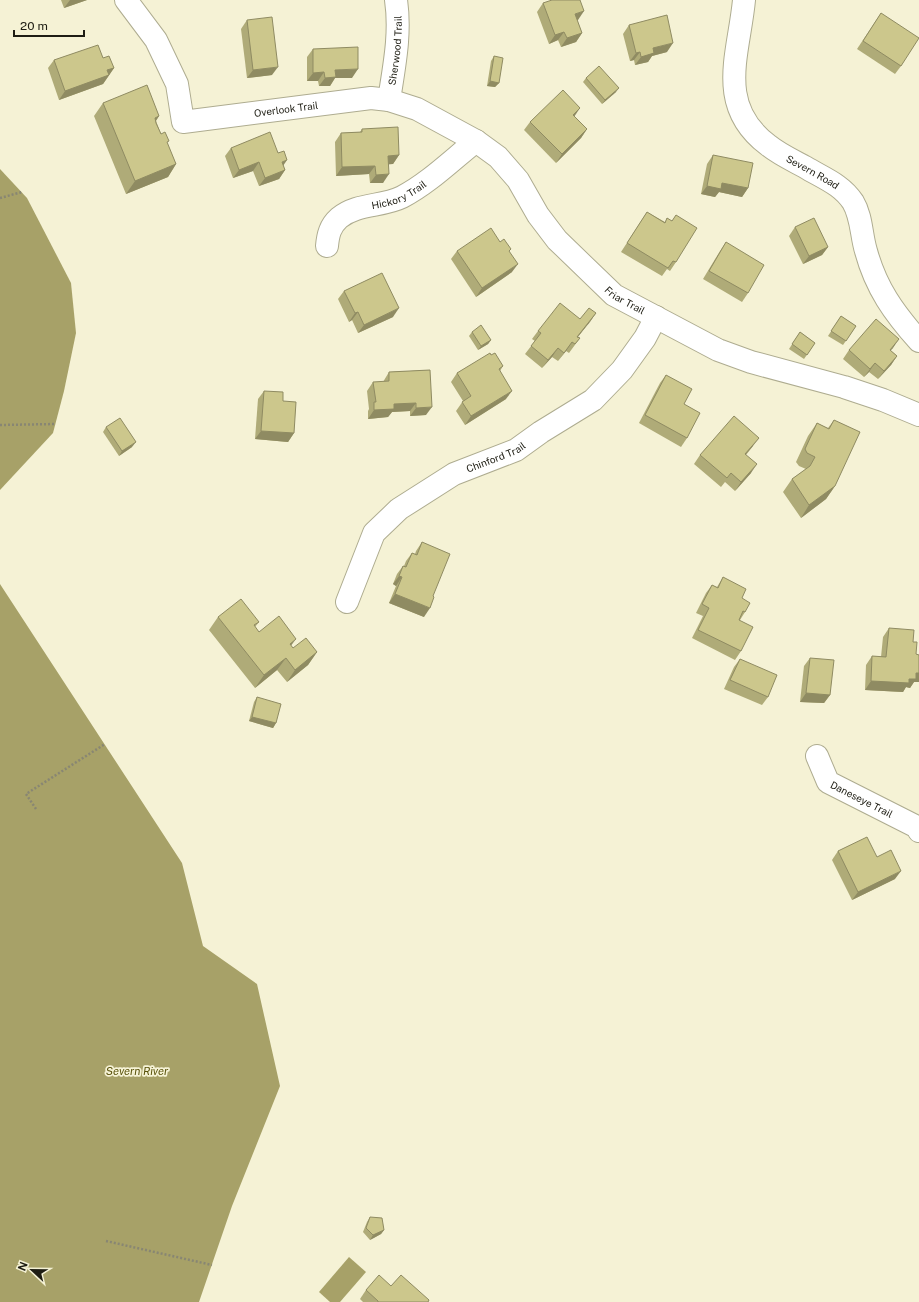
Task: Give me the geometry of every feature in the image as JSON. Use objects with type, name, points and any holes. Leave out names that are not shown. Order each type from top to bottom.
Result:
[{"type":"street","name":"Overlook Trail","points":[[126,0],[156,40],[177,84],[183,122],[371,98],[389,100]]},
{"type":"street","name":"Sherwood Trail","points":[[389,100],[398,43],[398,11],[396,0]]},
{"type":"street","name":"Severn Road","points":[[744,0],[735,61],[734,80],[735,96],[741,112],[752,131],[768,146],[828,179],[847,193],[854,203],[859,216],[866,251],[877,284],[894,311],[919,341]]},
{"type":"street","name":"Friar Trail","points":[[389,100],[417,109],[476,141],[498,157],[518,180],[531,204],[557,240],[614,295],[704,344],[734,356],[844,387],[883,400],[919,415]]},
{"type":"street","name":"Hickory Trail","points":[[327,246],[330,229],[339,218],[358,208],[393,201],[412,191],[476,141]]},
{"type":"street","name":"Chinford Trail","points":[[347,602],[374,533],[399,510],[454,474],[516,450],[541,432],[592,400],[622,370],[646,338],[656,317]]},
{"type":"street","name":"Daneseye Trail","points":[[817,756],[828,782],[917,827],[919,831]]},
{"type":"path","points":[[0,198],[22,192]]},
{"type":"path","points":[[0,425],[56,424]]},
{"type":"path","points":[[36,809],[26,794],[105,744]]},
{"type":"path","points":[[106,1241],[212,1265]]},
{"type":"water","points":[[0,169],[27,198],[71,283],[76,333],[64,391],[53,433],[0,490]]},
{"type":"water","name":"Severn River","points":[[0,584],[182,863],[203,946],[257,984],[280,1086],[232,1206],[199,1302],[0,1302]]},
{"type":"water","points":[[349,1257],[366,1272],[340,1302],[330,1302],[319,1292]]},
{"type":"building","points":[[552,0],[580,0],[584,11],[575,14],[582,33],[567,38],[564,32],[555,35],[543,3]]},
{"type":"building","points":[[881,13],[919,38],[901,66],[863,41]]},
{"type":"building","points":[[667,15],[673,43],[653,48],[654,53],[641,57],[640,52],[636,53],[629,25]]},
{"type":"building","points":[[272,17],[278,67],[253,70],[247,20]]},
{"type":"building","points":[[98,45],[103,58],[109,56],[114,68],[107,70],[109,75],[65,91],[54,60]]},
{"type":"building","points":[[358,47],[358,69],[335,70],[336,77],[325,78],[324,72],[313,73],[313,49]]},
{"type":"building","points":[[494,56],[503,58],[499,83],[490,81]]},
{"type":"building","points":[[599,66],[619,88],[605,100],[586,78]]},
{"type":"building","points":[[147,85],[159,116],[155,118],[156,123],[161,134],[165,132],[169,141],[167,142],[176,164],[135,181],[103,103]]},
{"type":"building","points":[[563,90],[580,108],[573,115],[587,129],[562,154],[530,122]]},
{"type":"building","points":[[398,127],[399,155],[388,156],[389,174],[376,175],[375,166],[342,167],[341,133],[362,132],[362,129]]},
{"type":"building","points":[[270,132],[278,153],[284,151],[287,160],[282,162],[285,170],[265,178],[259,162],[239,170],[231,148]]},
{"type":"building","points":[[713,155],[753,163],[748,188],[722,183],[721,189],[707,186]]},
{"type":"building","points":[[647,212],[665,223],[667,218],[672,221],[676,215],[697,228],[676,262],[673,261],[668,268],[627,243]]},
{"type":"building","points":[[814,218],[828,247],[809,256],[795,227]]},
{"type":"building","points":[[491,228],[500,242],[504,239],[511,249],[509,251],[518,264],[482,288],[457,251]]},
{"type":"building","points":[[726,242],[764,265],[748,293],[709,271]]},
{"type":"building","points":[[382,273],[399,308],[364,325],[358,312],[355,313],[344,291]]},
{"type":"building","points":[[560,303],[580,319],[589,308],[596,313],[577,337],[580,338],[575,344],[572,342],[564,353],[558,348],[548,360],[531,346],[541,333],[538,331]]},
{"type":"building","points":[[841,316],[856,326],[846,341],[831,331]]},
{"type":"building","points":[[876,319],[899,339],[890,350],[897,356],[884,371],[875,363],[870,369],[849,350]]},
{"type":"building","points":[[481,325],[491,340],[481,346],[472,332]]},
{"type":"building","points":[[800,332],[815,343],[807,355],[792,344]]},
{"type":"building","points":[[490,353],[491,355],[495,353],[503,366],[499,369],[512,391],[471,416],[462,402],[471,396],[457,373]]},
{"type":"building","points":[[430,370],[432,407],[416,408],[416,403],[394,404],[394,409],[374,410],[374,402],[376,402],[373,382],[389,381],[389,372]]},
{"type":"building","points":[[666,375],[692,389],[684,404],[700,413],[687,438],[645,415]]},
{"type":"building","points":[[264,391],[283,392],[283,401],[296,402],[294,433],[261,431]]},
{"type":"building","points":[[734,416],[759,438],[745,454],[757,464],[741,482],[731,473],[727,478],[700,455]]},
{"type":"building","points":[[120,418],[136,442],[122,451],[106,427]]},
{"type":"building","points":[[834,420],[860,432],[835,486],[809,505],[792,479],[810,466],[815,457],[807,453],[805,449],[817,423],[829,429]]},
{"type":"building","points":[[422,542],[450,554],[433,596],[434,597],[430,608],[395,594],[402,577],[399,576],[403,566],[406,567],[412,553],[417,555]]},
{"type":"building","points":[[723,577],[746,589],[742,598],[750,603],[745,612],[743,611],[739,620],[753,627],[741,651],[698,630],[709,608],[702,604],[712,585],[718,588]]},
{"type":"building","points":[[241,599],[259,622],[254,625],[259,632],[279,616],[296,639],[290,644],[293,648],[306,638],[317,652],[295,670],[286,658],[264,675],[218,617]]},
{"type":"building","points":[[889,628],[914,630],[913,642],[917,642],[916,654],[919,655],[919,673],[916,673],[916,679],[909,679],[909,683],[871,681],[872,656],[886,657]]},
{"type":"building","points":[[810,658],[834,660],[830,695],[806,693]]},
{"type":"building","points":[[740,659],[777,675],[768,697],[730,680]]},
{"type":"building","points":[[257,697],[281,704],[276,723],[252,717]]},
{"type":"building","points":[[867,837],[877,857],[891,850],[901,871],[858,892],[838,851]]},
{"type":"building","points":[[370,1217],[382,1218],[384,1230],[373,1235],[366,1228]]},
{"type":"building","points":[[379,1275],[391,1286],[401,1275],[429,1300],[428,1302],[378,1302],[366,1290]]}]
